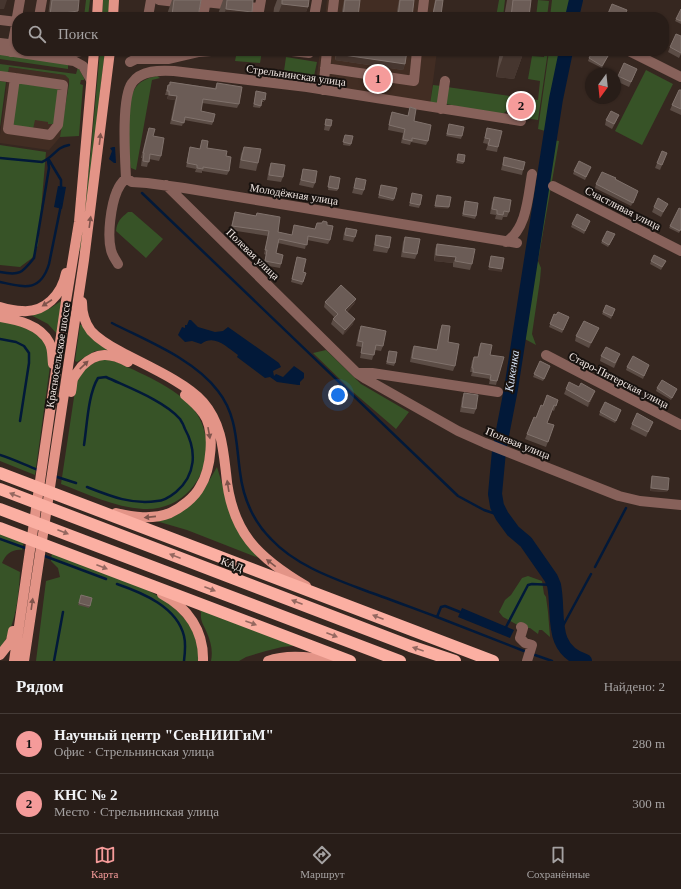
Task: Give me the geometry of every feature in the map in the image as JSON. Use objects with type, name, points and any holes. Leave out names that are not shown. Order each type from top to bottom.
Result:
[{"type":"highway","points":[[0,473],[493,661]]},
{"type":"highway","name":"КАД","points":[[0,489],[403,643],[455,661]]},
{"type":"highway","points":[[0,509],[400,661]]},
{"type":"highway","points":[[0,528],[350,661]]},
{"type":"main road","points":[[97,12],[98,0]]},
{"type":"main road","points":[[113,12],[114,0]]},
{"type":"main road","name":"Красносельское шоссе","points":[[14,661],[48,426],[80,222],[80,202],[93,56]]},
{"type":"main road","name":"Красносельское шоссе","points":[[24,661],[84,260],[109,56]]},
{"type":"main road","points":[[0,307],[23,311],[44,306],[53,300],[65,279],[80,202]]},
{"type":"main road","points":[[84,260],[85,274],[82,304],[85,322],[90,330],[98,338],[112,347],[173,380],[203,402],[219,428],[231,506],[238,524],[250,543],[266,559],[302,584],[328,598]]},
{"type":"main road","points":[[0,317],[24,322],[35,327],[49,342],[53,366],[49,394],[48,426]]},
{"type":"main road","points":[[57,440],[69,400],[73,379],[79,369],[86,362],[94,357],[105,355],[120,358],[180,391],[204,414],[209,429],[211,444],[210,456],[208,469],[200,488],[186,503],[170,513],[138,518],[75,502]]},
{"type":"main road","points":[[122,575],[172,599],[190,618],[199,631],[202,644],[203,661]]},
{"type":"main road","points":[[0,655],[11,641],[23,594]]},
{"type":"main road","points":[[29,626],[29,661]]},
{"type":"main road","points":[[268,661],[291,657],[331,661]]},
{"type":"street","points":[[18,12],[20,0]]},
{"type":"street","points":[[41,12],[42,0]]},
{"type":"street","points":[[149,12],[151,0]]},
{"type":"street","points":[[159,0],[259,8]]},
{"type":"street","points":[[312,0],[317,0],[315,12]]},
{"type":"street","points":[[333,12],[334,0]]},
{"type":"street","points":[[423,12],[424,0]]},
{"type":"street","points":[[0,20],[12,20]]},
{"type":"street","points":[[0,43],[12,46]]},
{"type":"street","points":[[0,50],[12,47]]},
{"type":"street","points":[[53,56],[74,61],[83,66],[91,80]]},
{"type":"street","points":[[135,57],[169,59],[182,56]]},
{"type":"street","points":[[323,90],[326,56]]},
{"type":"street","points":[[325,68],[414,81],[416,56]]},
{"type":"street","points":[[640,56],[681,77]]},
{"type":"street","name":"Стрельнинская улица","points":[[126,178],[124,133],[130,87],[133,82],[143,74],[157,70],[323,90],[522,121]]},
{"type":"street","points":[[0,76],[15,78],[63,86],[58,125],[50,135],[8,129],[15,78]]},
{"type":"street","points":[[441,109],[445,81]]},
{"type":"street","points":[[506,242],[517,231],[522,221],[532,174]]},
{"type":"street","points":[[118,264],[111,250],[110,222],[114,198],[120,184],[126,178]]},
{"type":"street","name":"Молодёжная улица","points":[[126,178],[132,182],[166,185],[183,184],[517,243]]},
{"type":"street","name":"Полевая улица","points":[[166,185],[357,373],[371,383],[458,431],[493,446],[507,450],[624,497],[640,501],[681,505]]},
{"type":"street","name":"Счастливая улица","points":[[553,186],[681,251]]},
{"type":"street","name":"Старо-Питерская улица","points":[[546,355],[681,425]]},
{"type":"street","points":[[357,373],[372,373],[498,392]]},
{"type":"street","points":[[521,626],[523,628],[520,638],[526,643],[532,645],[527,661]]},
{"type":"shaded area","points":[[327,0],[443,0],[442,12],[326,12]]},
{"type":"shaded area","points":[[319,56],[436,56],[430,104],[331,88],[317,74]]},
{"type":"shaded area","points":[[9,67],[65,75],[69,79],[61,136],[49,150],[0,143]]},
{"type":"green space","points":[[86,0],[90,0],[89,12],[85,12]]},
{"type":"green space","points":[[103,0],[110,0],[109,12],[102,12]]},
{"type":"green space","points":[[499,0],[505,0],[504,12],[497,12]]},
{"type":"green space","points":[[538,0],[549,1],[548,12],[537,12]]},
{"type":"green space","points":[[552,0],[573,0],[571,12],[551,12]]},
{"type":"green space","points":[[0,54],[68,64],[68,69],[0,59]]},
{"type":"green space","points":[[100,56],[104,56],[81,251],[79,251],[90,160]]},
{"type":"green space","points":[[236,56],[261,56],[260,63],[235,61]]},
{"type":"green space","points":[[532,56],[547,56],[538,120],[518,117],[528,107],[524,99],[501,115],[446,104],[447,87],[538,100],[540,81],[528,79]]},
{"type":"green space","points":[[548,56],[563,56],[549,132],[538,129]]},
{"type":"green space","points":[[286,57],[317,62],[314,76],[284,71]]},
{"type":"green space","points":[[0,64],[76,74],[78,67],[84,78],[84,80],[81,80],[80,84],[83,85],[79,136],[60,137],[69,84],[69,79],[65,75],[9,67],[8,74],[0,73]]},
{"type":"green space","points":[[646,70],[673,84],[642,145],[615,131]]},
{"type":"green space","points":[[157,76],[160,78],[152,80],[136,170],[131,168],[129,151],[128,126],[130,103],[133,93],[138,85],[145,80]]},
{"type":"green space","points":[[0,81],[6,82],[0,127]]},
{"type":"green space","points":[[19,83],[59,89],[54,124],[48,124],[48,122],[35,120],[33,129],[10,125]]},
{"type":"green space","points":[[433,85],[442,86],[439,104],[430,104]]},
{"type":"green space","points":[[554,132],[552,140],[559,141],[538,261],[541,268],[532,334],[536,345],[523,338],[528,295],[503,442],[499,441],[499,437],[510,386],[549,136]]},
{"type":"green space","points":[[0,145],[46,152],[38,245],[32,258],[20,267],[0,265]]},
{"type":"green space","points":[[128,212],[132,212],[163,239],[146,258],[116,231],[120,220]]},
{"type":"green space","points":[[61,301],[58,335],[48,324],[29,314],[49,309]]},
{"type":"green space","points":[[0,320],[23,325],[43,339],[47,346],[50,366],[35,475],[0,461]]},
{"type":"green space","points":[[80,325],[83,325],[108,350],[95,351],[77,362],[75,361]]},
{"type":"green space","points":[[326,350],[361,384],[409,412],[396,429],[353,392],[313,353]]},
{"type":"green space","points":[[99,360],[111,360],[119,363],[162,384],[182,398],[197,414],[204,430],[207,447],[205,463],[198,478],[189,491],[176,501],[161,508],[132,508],[101,500],[61,484],[76,384],[84,369]]},
{"type":"green space","points":[[217,467],[226,497],[264,560],[187,530],[156,521],[203,491]]},
{"type":"green space","points":[[0,533],[24,541],[22,550],[15,550],[10,553],[5,557],[2,563],[20,572],[14,618],[0,650]]},
{"type":"green space","points":[[52,551],[140,586],[169,602],[192,627],[198,648],[198,661],[36,661],[46,581],[60,577],[58,568],[51,561]]},
{"type":"green space","points":[[528,576],[542,581],[544,594],[546,597],[550,637],[542,630],[539,630],[538,634],[530,628],[523,628],[503,617],[499,612],[505,600],[511,595],[522,578]]},
{"type":"green space","points":[[194,606],[302,645],[282,647],[266,651],[246,657],[239,661],[211,661],[212,650],[210,640],[202,621],[201,612]]},
{"type":"water","points":[[115,147],[116,163],[109,159],[112,151],[110,148]]},
{"type":"water","points":[[58,186],[66,187],[62,209],[54,207]]},
{"type":"water","points":[[189,320],[191,320],[198,327],[215,332],[223,331],[228,327],[279,363],[281,367],[273,371],[274,376],[276,374],[283,377],[294,366],[304,373],[304,378],[300,382],[300,385],[277,382],[270,377],[265,378],[237,357],[238,355],[225,345],[216,341],[206,341],[201,344],[192,341],[185,342],[178,335],[182,327],[185,328],[185,325],[187,325]]},
{"type":"water","points":[[462,608],[514,630],[510,638],[458,617]]},
{"type":"building","points":[[52,0],[79,0],[78,11],[50,12]]},
{"type":"building","points":[[174,0],[201,0],[199,12],[172,12]]},
{"type":"building","points":[[227,0],[253,0],[252,12],[226,9]]},
{"type":"building","points":[[282,0],[309,0],[308,7],[282,4]]},
{"type":"building","points":[[345,0],[360,0],[359,12],[344,12]]},
{"type":"building","points":[[400,0],[414,0],[413,12],[399,12]]},
{"type":"building","points":[[436,0],[443,0],[441,12],[433,12]]},
{"type":"building","points":[[513,0],[531,0],[530,12],[512,12]]},
{"type":"building","points":[[612,4],[627,10],[626,12],[609,12]]},
{"type":"building","points":[[681,9],[681,21],[676,19]]},
{"type":"building","points":[[676,34],[681,36],[681,53],[670,47]]},
{"type":"building","points":[[351,56],[406,56],[405,64]]},
{"type":"building","points":[[590,56],[608,56],[602,66],[589,58]]},
{"type":"building","points":[[624,63],[637,69],[631,82],[621,77],[621,70]]},
{"type":"building","points":[[170,82],[216,89],[217,83],[242,87],[239,104],[203,99],[201,111],[215,114],[213,122],[185,117],[184,123],[172,120],[177,96],[169,95],[169,91],[167,91]]},
{"type":"building","points":[[679,90],[681,90],[681,109],[672,105]]},
{"type":"building","points":[[256,91],[266,93],[265,100],[262,99],[261,106],[254,104]]},
{"type":"building","points":[[523,98],[528,104],[521,109],[517,102]]},
{"type":"building","points":[[410,107],[416,109],[414,121],[431,125],[428,141],[412,138],[412,141],[403,139],[405,129],[389,125],[392,112],[408,116]]},
{"type":"building","points":[[611,111],[619,115],[614,124],[606,120]]},
{"type":"building","points":[[326,119],[332,120],[331,126],[325,125]]},
{"type":"building","points":[[449,124],[464,127],[462,136],[447,134]]},
{"type":"building","points":[[149,128],[155,129],[153,136],[164,138],[161,156],[150,154],[149,162],[143,161],[143,153]]},
{"type":"building","points":[[487,128],[502,131],[498,147],[488,145],[490,139],[485,138]]},
{"type":"building","points":[[345,135],[353,136],[351,144],[343,142]]},
{"type":"building","points":[[202,140],[208,141],[207,148],[227,151],[226,156],[231,157],[229,171],[203,167],[203,169],[197,168],[197,165],[187,163],[190,147],[200,149]]},
{"type":"building","points":[[244,147],[261,149],[258,163],[241,160]]},
{"type":"building","points":[[662,151],[667,153],[662,165],[657,163]]},
{"type":"building","points":[[458,154],[465,155],[464,162],[457,160]]},
{"type":"building","points":[[504,157],[525,162],[523,170],[503,165]]},
{"type":"building","points":[[579,161],[591,167],[586,177],[574,171]]},
{"type":"building","points":[[271,163],[285,165],[283,177],[269,175]]},
{"type":"building","points":[[303,169],[317,171],[315,183],[301,180]]},
{"type":"building","points":[[602,172],[616,178],[615,179],[638,191],[633,203],[596,184]]},
{"type":"building","points":[[330,176],[340,178],[338,189],[328,187]]},
{"type":"building","points":[[356,178],[366,180],[364,190],[354,188]]},
{"type":"building","points":[[381,185],[397,188],[394,199],[379,195]]},
{"type":"building","points":[[412,193],[422,195],[420,205],[410,203]]},
{"type":"building","points":[[437,195],[451,197],[449,207],[435,206]]},
{"type":"building","points":[[494,197],[511,200],[509,212],[504,211],[503,215],[497,214],[497,210],[492,209]]},
{"type":"building","points":[[658,198],[668,204],[663,212],[654,207]]},
{"type":"building","points":[[465,201],[478,203],[476,216],[463,214]]},
{"type":"building","points":[[679,208],[681,209],[680,231],[670,226]]},
{"type":"building","points":[[235,212],[256,216],[257,213],[280,217],[278,232],[292,235],[294,225],[315,229],[317,223],[322,223],[323,221],[327,222],[327,225],[333,226],[330,240],[308,236],[307,245],[279,239],[276,253],[283,255],[281,264],[265,261],[267,250],[265,250],[269,231],[232,226]]},
{"type":"building","points":[[577,214],[590,221],[585,231],[572,224]]},
{"type":"building","points":[[346,228],[357,230],[355,237],[345,235]]},
{"type":"building","points":[[607,231],[615,234],[609,245],[602,241]]},
{"type":"building","points":[[376,235],[391,237],[389,248],[375,245]]},
{"type":"building","points":[[405,237],[420,239],[417,254],[403,252]]},
{"type":"building","points":[[437,244],[475,249],[472,264],[455,261],[456,257],[436,255]]},
{"type":"building","points":[[654,255],[666,261],[662,267],[651,261]]},
{"type":"building","points":[[491,256],[504,258],[502,269],[489,267]]},
{"type":"building","points":[[297,257],[306,259],[303,272],[306,273],[303,282],[292,279]]},
{"type":"building","points":[[341,285],[356,299],[345,310],[355,319],[345,330],[333,319],[338,314],[325,302]]},
{"type":"building","points":[[606,305],[615,309],[612,316],[603,312]]},
{"type":"building","points":[[558,312],[569,317],[563,330],[550,324],[554,314],[556,315]]},
{"type":"building","points":[[584,321],[599,328],[591,343],[576,336]]},
{"type":"building","points":[[442,325],[450,326],[448,342],[459,344],[455,366],[412,358],[414,346],[437,350]]},
{"type":"building","points":[[361,326],[386,331],[383,346],[376,345],[374,355],[361,353],[363,342],[358,341]]},
{"type":"building","points":[[481,343],[492,345],[490,355],[504,357],[497,381],[490,380],[491,375],[473,372],[472,368],[474,357],[478,357]]},
{"type":"building","points":[[606,347],[620,354],[615,363],[601,356]]},
{"type":"building","points":[[389,351],[397,352],[395,363],[387,362]]},
{"type":"building","points":[[633,356],[649,365],[644,376],[627,367]]},
{"type":"building","points":[[540,361],[550,366],[544,379],[534,374]]},
{"type":"building","points":[[662,380],[677,389],[672,398],[657,388]]},
{"type":"building","points":[[569,382],[579,387],[581,383],[595,391],[589,402],[566,389]]},
{"type":"building","points":[[464,393],[478,395],[476,409],[462,407]]},
{"type":"building","points":[[547,395],[558,400],[556,406],[554,405],[547,423],[554,425],[548,442],[527,434],[534,417],[536,418]]},
{"type":"building","points":[[605,402],[621,410],[616,421],[600,412]]},
{"type":"building","points":[[637,413],[653,422],[648,432],[632,424]]},
{"type":"building","points":[[652,476],[669,478],[668,490],[651,488]]},
{"type":"building","points":[[81,595],[92,598],[90,606],[79,603]]},
{"type":"waterway","name":"Кикенка","points":[[573,12],[576,0]]},
{"type":"waterway","name":"Кикенка","points":[[565,56],[556,99],[511,389],[499,451],[495,494],[497,506],[502,516],[513,531],[526,542],[551,578],[556,596],[558,629],[565,648],[573,655],[585,661]]},
{"type":"waterway","points":[[0,158],[42,162],[61,148],[69,145]]},
{"type":"waterway","points":[[0,272],[12,274],[20,272],[34,258],[49,168],[48,160]]},
{"type":"waterway","points":[[49,160],[61,180],[61,188]]},
{"type":"waterway","points":[[142,193],[458,496],[484,510],[502,516]]},
{"type":"waterway","points":[[0,282],[30,286],[41,280],[49,264],[61,205]]},
{"type":"waterway","points":[[112,323],[155,344],[183,360],[196,369],[218,391],[229,410],[235,430],[241,481],[246,499],[254,516],[271,539],[292,557],[317,571],[437,617]]},
{"type":"waterway","points":[[0,339],[16,342],[24,346],[29,353],[29,363],[20,421]]},
{"type":"waterway","points":[[84,445],[88,410],[92,393],[98,378],[106,377],[156,400],[173,412],[184,425],[189,437],[193,454],[191,470],[188,478],[170,497],[160,501],[130,501],[87,487]]},
{"type":"waterway","points":[[0,455],[38,470]]},
{"type":"waterway","points":[[54,476],[76,483]]},
{"type":"waterway","points":[[595,567],[626,508]]},
{"type":"waterway","points":[[0,539],[28,549]]},
{"type":"waterway","points":[[42,555],[106,579]]},
{"type":"waterway","points":[[558,635],[591,574]]},
{"type":"waterway","points":[[117,584],[158,602],[174,617],[184,636],[184,661]]},
{"type":"waterway","points":[[506,627],[528,585],[554,585]]},
{"type":"waterway","points":[[460,612],[445,606],[441,607],[437,617],[524,651]]},
{"type":"waterway","points":[[54,661],[63,612]]},
{"type":"waterway","points":[[535,655],[552,661]]},
{"type":"place","name":"Научный центр \"СевНИИГиМ\"","points":[[378,79]]},
{"type":"place","name":"КНС № 2","points":[[521,106]]}]
